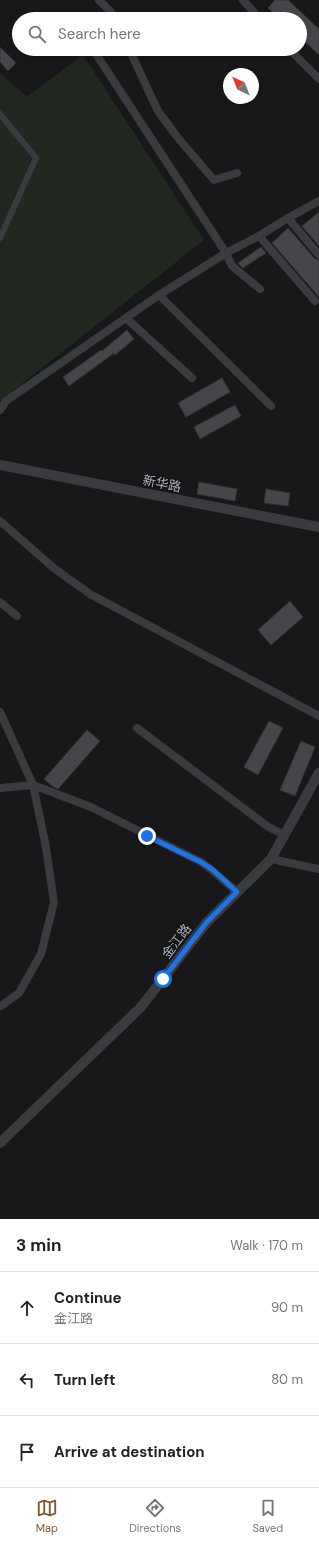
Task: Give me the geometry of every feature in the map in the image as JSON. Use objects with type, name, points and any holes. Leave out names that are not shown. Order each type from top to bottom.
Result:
[{"type":"street","points":[[98,0],[111,12]]},
{"type":"street","points":[[243,0],[254,12]]},
{"type":"street","points":[[97,56],[226,253],[232,266],[260,289]]},
{"type":"street","points":[[132,56],[158,111],[178,138],[214,180],[237,173]]},
{"type":"street","points":[[296,56],[319,79]]},
{"type":"street","points":[[0,114],[36,158],[0,238]]},
{"type":"street","points":[[0,410],[6,401],[159,295],[226,253],[259,236],[319,201]]},
{"type":"street","points":[[288,218],[319,255]]},
{"type":"street","points":[[259,236],[315,301]]},
{"type":"street","points":[[159,295],[271,406]]},
{"type":"street","points":[[126,318],[192,378]]},
{"type":"street","name":"新华路","points":[[0,466],[319,527]]},
{"type":"street","points":[[0,521],[55,569],[90,594],[319,716]]},
{"type":"street","points":[[0,602],[17,616]]},
{"type":"street","points":[[0,712],[33,785],[45,842],[54,902],[41,954],[19,993],[1,1006]]},
{"type":"street","points":[[137,728],[268,826],[284,834]]},
{"type":"street","name":"金江路","points":[[0,1143],[141,1007],[207,922],[270,859],[319,773]]},
{"type":"street","points":[[0,788],[33,785],[91,807],[201,862],[213,870],[237,892]]},
{"type":"street","points":[[270,859],[319,870]]},
{"type":"shaded area","points":[[84,56],[204,240],[0,401],[0,73],[27,97]]},
{"type":"building","points":[[275,0],[288,0],[301,12],[272,12],[268,8]]},
{"type":"building","points":[[307,18],[319,29],[319,55],[307,44]]},
{"type":"building","points":[[0,47],[16,63],[8,71],[0,62]]},
{"type":"building","points":[[319,212],[319,246],[302,226]]},
{"type":"building","points":[[288,228],[315,259],[319,260],[319,297],[272,243]]},
{"type":"building","points":[[261,247],[266,253],[243,268],[238,263]]},
{"type":"building","points":[[127,330],[134,339],[115,355],[114,353],[69,386],[63,377],[101,350],[102,351]]},
{"type":"building","points":[[222,378],[230,392],[186,417],[178,403]]},
{"type":"building","points":[[235,405],[241,416],[200,439],[194,427]]},
{"type":"building","points":[[199,482],[237,489],[235,501],[197,494]]},
{"type":"building","points":[[266,489],[290,493],[288,506],[264,503]]},
{"type":"building","points":[[290,601],[303,617],[271,645],[258,630]]},
{"type":"building","points":[[269,721],[283,728],[258,775],[244,767]]},
{"type":"building","points":[[87,730],[100,741],[58,789],[52,786],[44,779]]},
{"type":"building","points":[[301,741],[315,747],[295,796],[280,790]]},
{"type":"route","points":[[147,836],[201,862],[213,870],[237,892],[207,922],[163,979]]}]
